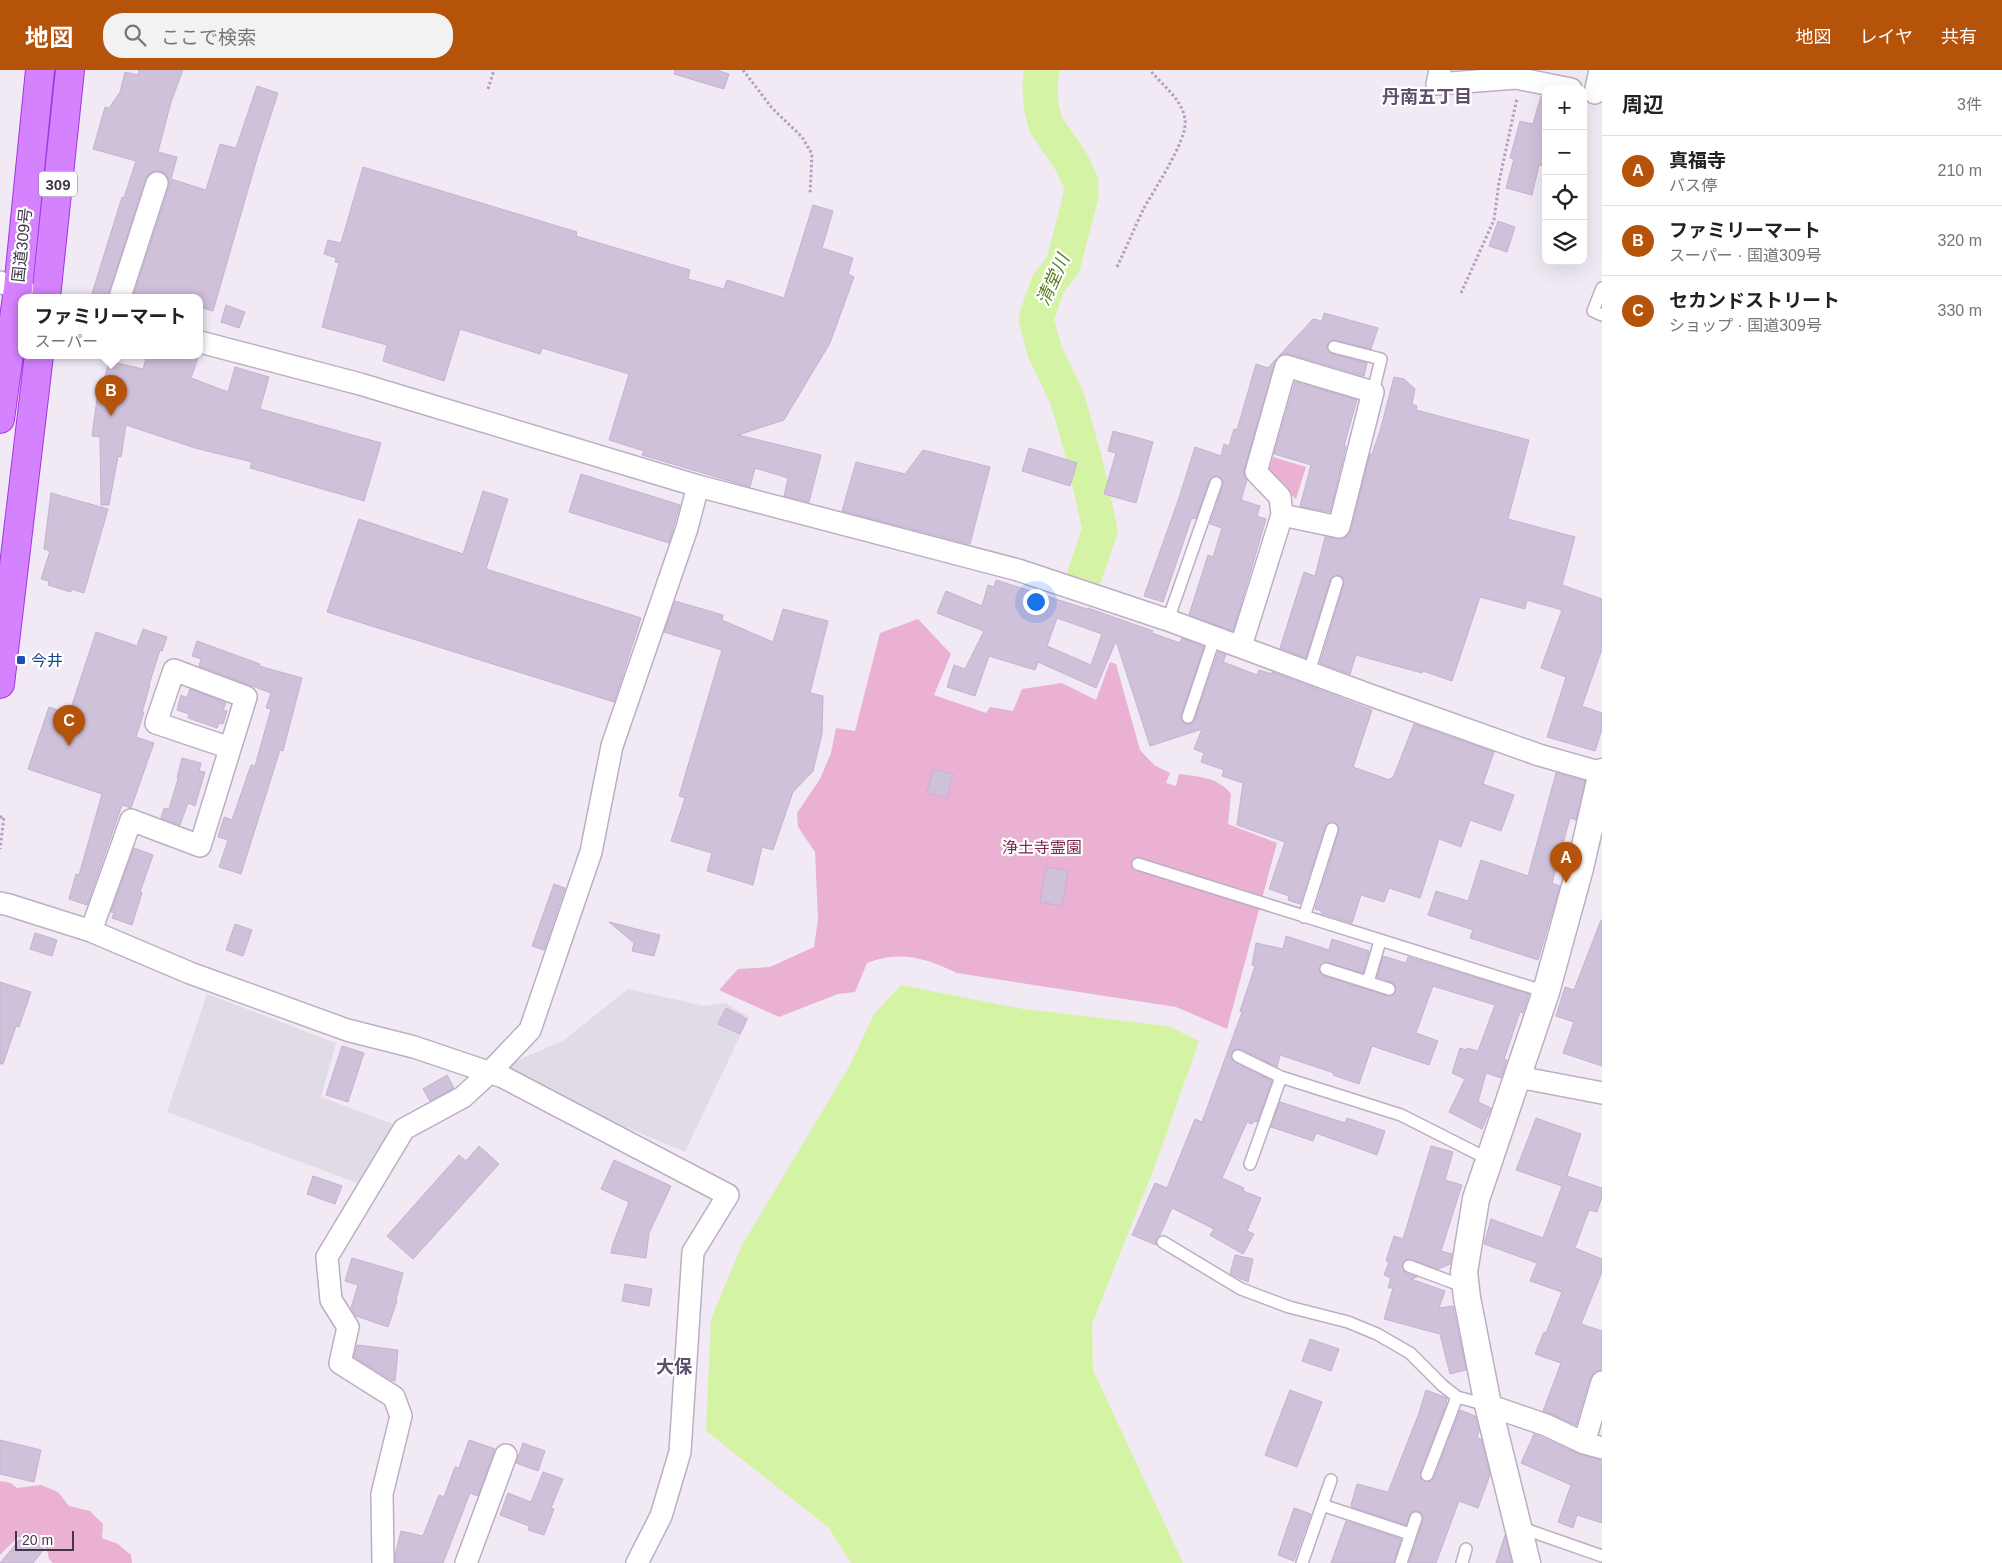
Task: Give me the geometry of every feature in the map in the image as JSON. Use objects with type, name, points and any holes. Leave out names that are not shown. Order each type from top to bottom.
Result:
[{"type":"highway","name":"国道309号","points":[[19,289],[40,70]]},
{"type":"highway","name":"国道309号","points":[[46,294],[70,70]]},
{"type":"highway","name":"国道309号","points":[[0,419],[18,296]]},
{"type":"highway","points":[[0,684],[39,359]]},
{"type":"street","points":[[1440,70],[1437,84],[1516,78],[1551,85]]},
{"type":"street","points":[[1593,93],[1600,70]]},
{"type":"street","points":[[121,294],[157,183]]},
{"type":"street","points":[[203,343],[360,384],[698,486],[1018,570],[1215,636],[1539,755],[1602,773],[1580,868],[1546,992],[1476,1198],[1464,1272],[1465,1287],[1488,1405],[1527,1563]]},
{"type":"street","points":[[1241,646],[1282,515],[1280,497],[1256,472],[1286,366],[1373,392],[1339,528],[1282,515]]},
{"type":"street","points":[[383,1563],[382,1494],[401,1416],[394,1397],[340,1362],[348,1327],[331,1300],[327,1257],[404,1129],[463,1097],[530,1030],[591,852],[612,746],[687,528],[698,486]]},
{"type":"street","points":[[91,931],[131,820],[200,846],[230,748]]},
{"type":"street","points":[[0,903],[91,931],[190,973],[347,1030],[414,1047],[503,1077],[728,1195],[693,1252],[680,1452],[661,1516],[637,1563]]},
{"type":"street","points":[[1518,1078],[1602,1093]]},
{"type":"street","points":[[1488,1405],[1546,1425],[1593,1446],[1602,1382]]},
{"type":"street","points":[[466,1563],[506,1455]]},
{"type":"lane","points":[[1602,288],[1593,311],[1602,314]]},
{"type":"lane","points":[[1334,347],[1381,359],[1373,392]]},
{"type":"lane","points":[[1168,620],[1216,483]]},
{"type":"lane","points":[[1309,672],[1337,582]]},
{"type":"lane","points":[[1188,717],[1215,636]]},
{"type":"lane","points":[[1304,917],[1332,829]]},
{"type":"lane","points":[[1138,864],[1546,992]]},
{"type":"lane","points":[[1368,982],[1380,941]]},
{"type":"lane","points":[[1326,969],[1390,989]]},
{"type":"lane","points":[[1238,1056],[1282,1077],[1401,1115],[1490,1160]]},
{"type":"lane","points":[[1250,1164],[1282,1077]]},
{"type":"lane","points":[[1164,1242],[1241,1289],[1289,1307],[1348,1322],[1377,1334],[1410,1353],[1457,1397],[1488,1405]]},
{"type":"lane","points":[[1409,1266],[1465,1287]]},
{"type":"lane","points":[[1427,1475],[1457,1397]]},
{"type":"lane","points":[[1302,1563],[1332,1480]]},
{"type":"lane","points":[[1322,1505],[1410,1534]]},
{"type":"lane","points":[[1400,1563],[1416,1518]]},
{"type":"lane","points":[[1518,1526],[1602,1556]]},
{"type":"lane","points":[[1462,1563],[1466,1549]]},
{"type":"path","points":[[488,89],[494,70]]},
{"type":"path","points":[[743,70],[772,108],[802,137],[812,154],[810,194]]},
{"type":"path","points":[[1117,266],[1143,211],[1178,148],[1185,131],[1186,120],[1177,101],[1150,70]]},
{"type":"path","points":[[1461,293],[1494,220],[1499,182],[1521,79]]},
{"type":"path","points":[[0,817],[4,818],[0,848]]},
{"type":"shaded area","points":[[901,985],[1023,1009],[1168,1026],[1199,1041],[1156,1163],[1092,1324],[1093,1370],[1183,1563],[851,1563],[828,1527],[706,1431],[711,1319],[741,1247],[849,1067],[874,1014]]},
{"type":"shaded area","points":[[628,989],[705,1006],[725,1003],[749,1017],[685,1152],[554,1097],[506,1066],[564,1040]]},
{"type":"shaded area","points":[[207,994],[336,1043],[321,1097],[395,1125],[360,1184],[167,1112]]},
{"type":"green space","points":[[1273,457],[1306,467],[1296,499],[1272,478],[1269,469]]},
{"type":"green space","name":"浄土寺霊園","points":[[918,619],[951,654],[934,695],[986,713],[990,707],[1013,711],[1022,689],[1062,683],[1096,700],[1110,662],[1116,664],[1140,750],[1154,765],[1170,773],[1166,783],[1176,786],[1179,774],[1208,779],[1220,784],[1231,794],[1228,824],[1277,843],[1227,1029],[1176,1007],[957,973],[934,963],[902,956],[879,959],[867,963],[855,992],[838,994],[779,1017],[719,990],[738,969],[770,967],[814,947],[818,919],[815,852],[798,827],[797,813],[820,779],[831,753],[836,728],[855,731],[880,633]]},
{"type":"green space","points":[[0,1481],[11,1483],[17,1488],[41,1485],[58,1492],[69,1506],[90,1511],[103,1524],[102,1538],[118,1544],[131,1555],[132,1563],[53,1563],[49,1559],[47,1550],[30,1535],[24,1540],[18,1537],[0,1555]]},
{"type":"building","points":[[139,70],[183,70],[171,102],[158,152],[177,157],[171,179],[206,190],[220,144],[236,148],[257,86],[278,93],[213,311],[203,308],[203,294],[134,294],[169,187],[167,175],[160,171],[149,173],[145,179],[109,294],[92,294],[122,197],[124,198],[136,161],[93,149],[105,107],[109,108],[120,92],[125,72],[138,75]]},
{"type":"building","points":[[675,70],[716,70],[729,74],[724,89],[674,74]]},
{"type":"building","points":[[1542,96],[1542,166],[1539,165],[1532,195],[1506,188],[1514,159],[1510,158],[1520,121],[1533,124]]},
{"type":"building","points":[[363,167],[577,232],[576,236],[690,270],[688,279],[724,289],[727,280],[784,298],[813,205],[833,211],[822,248],[853,258],[848,274],[854,277],[830,343],[784,420],[738,435],[821,455],[809,502],[784,496],[788,478],[755,468],[750,487],[642,455],[644,451],[609,440],[629,374],[542,348],[540,354],[460,329],[444,381],[383,361],[387,345],[322,327],[339,263],[335,262],[336,258],[324,254],[328,240],[341,243]]},
{"type":"building","points":[[1498,221],[1515,227],[1507,252],[1489,246]]},
{"type":"building","points":[[226,305],[245,312],[239,328],[221,322]]},
{"type":"building","points":[[1324,313],[1378,328],[1371,349],[1335,340],[1332,340],[1327,345],[1327,349],[1332,354],[1367,363],[1364,376],[1290,354],[1278,357],[1313,319],[1322,321]]},
{"type":"building","points":[[1277,358],[1244,469],[1244,475],[1247,480],[1241,500],[1260,506],[1257,516],[1266,519],[1233,631],[1189,615],[1208,555],[1213,557],[1222,528],[1210,524],[1223,485],[1223,481],[1219,476],[1214,476],[1209,481],[1196,519],[1193,518],[1191,520],[1163,602],[1144,596],[1195,447],[1221,456],[1224,444],[1229,446],[1234,429],[1237,430],[1256,364],[1268,368]]},
{"type":"building","points":[[146,359],[198,359],[191,378],[228,392],[235,367],[269,377],[260,409],[381,443],[364,501],[250,468],[252,462],[195,448],[126,425],[121,457],[118,456],[109,505],[101,505],[100,437],[92,436],[98,391],[101,391],[109,361],[143,369]]},
{"type":"building","points":[[1394,377],[1404,379],[1415,389],[1412,404],[1417,406],[1416,410],[1529,440],[1508,519],[1575,537],[1562,585],[1602,599],[1602,649],[1582,706],[1602,713],[1602,729],[1595,751],[1547,737],[1566,677],[1541,668],[1562,610],[1527,600],[1525,609],[1480,597],[1452,681],[1423,671],[1422,673],[1356,655],[1350,674],[1320,663],[1344,584],[1342,577],[1336,575],[1330,580],[1306,658],[1280,648],[1304,572],[1315,576],[1325,537],[1342,539],[1348,536],[1351,530],[1370,454],[1372,454],[1380,431]]},
{"type":"building","points":[[1295,382],[1357,400],[1344,446],[1346,446],[1330,512],[1300,506],[1311,465],[1274,454]]},
{"type":"building","points":[[1113,431],[1153,442],[1136,503],[1104,494],[1116,453],[1108,451]]},
{"type":"building","points":[[1029,448],[1077,463],[1070,486],[1022,471]]},
{"type":"building","points":[[923,450],[990,467],[970,544],[842,511],[856,462],[905,474]]},
{"type":"building","points":[[581,474],[680,505],[669,543],[569,512]]},
{"type":"building","points":[[483,491],[508,499],[486,569],[641,618],[614,702],[327,612],[359,519],[463,554]]},
{"type":"building","points":[[51,493],[108,509],[84,593],[71,589],[71,592],[48,585],[49,581],[41,579],[50,551],[44,549]]},
{"type":"building","points":[[996,580],[1088,608],[1153,631],[1152,633],[1180,643],[1182,638],[1204,647],[1181,715],[1181,719],[1185,724],[1190,724],[1195,719],[1218,652],[1226,655],[1223,662],[1257,675],[1259,670],[1272,674],[1272,672],[1372,710],[1353,767],[1390,780],[1393,778],[1414,724],[1494,752],[1483,784],[1514,795],[1501,831],[1470,820],[1461,847],[1439,839],[1420,898],[1389,888],[1384,902],[1361,895],[1352,923],[1321,913],[1322,911],[1315,909],[1339,831],[1337,824],[1330,822],[1325,827],[1300,904],[1288,900],[1289,896],[1269,889],[1285,842],[1237,825],[1243,783],[1222,776],[1224,770],[1201,762],[1204,753],[1194,749],[1202,729],[1150,746],[1116,641],[1096,688],[1038,662],[1035,670],[989,656],[975,696],[947,687],[954,665],[965,669],[984,631],[937,613],[946,591],[982,606],[988,585],[994,587]],"holes":[[[1057,618],[1102,634],[1091,665],[1047,646]]]},
{"type":"building","points":[[675,601],[723,615],[722,620],[773,642],[783,609],[828,621],[810,693],[823,696],[822,734],[813,771],[793,792],[773,850],[762,847],[753,885],[707,871],[712,853],[671,841],[685,798],[679,796],[722,650],[664,632]]},
{"type":"building","points":[[143,629],[167,637],[162,651],[160,650],[149,685],[142,712],[144,712],[136,737],[154,743],[131,808],[122,805],[87,905],[69,899],[76,874],[79,875],[102,794],[28,769],[49,707],[69,714],[96,632],[137,646]]},
{"type":"building","points":[[197,641],[260,664],[259,666],[302,678],[283,751],[280,750],[241,874],[219,867],[228,840],[218,837],[224,817],[232,820],[251,765],[255,766],[271,709],[266,708],[271,693],[199,666],[201,659],[192,656]]},
{"type":"building","points":[[190,689],[226,703],[223,710],[227,711],[223,724],[219,723],[217,728],[188,718],[189,714],[177,710],[181,695],[187,698]]},
{"type":"building","points":[[182,758],[201,763],[199,771],[205,772],[195,806],[188,803],[180,825],[161,818],[164,808],[169,809]]},
{"type":"building","points":[[933,769],[953,774],[947,798],[927,793]]},
{"type":"building","points":[[1556,773],[1585,781],[1576,820],[1570,818],[1552,883],[1560,886],[1538,960],[1470,938],[1473,930],[1428,915],[1436,891],[1468,901],[1481,860],[1528,876]]},
{"type":"building","points":[[134,848],[153,855],[140,892],[142,893],[132,925],[112,918],[114,913],[111,912]]},
{"type":"building","points":[[1046,867],[1068,871],[1062,906],[1040,902]]},
{"type":"building","points":[[554,884],[565,888],[544,950],[532,946]]},
{"type":"building","points":[[1601,920],[1602,1066],[1563,1053],[1574,1022],[1556,1016],[1565,987],[1574,990]]},
{"type":"building","points":[[609,922],[660,935],[654,956],[632,951],[634,943]]},
{"type":"building","points":[[235,924],[252,930],[243,956],[226,950]]},
{"type":"building","points":[[35,933],[57,940],[52,956],[30,949]]},
{"type":"building","points":[[1286,936],[1329,950],[1332,939],[1369,951],[1363,973],[1325,962],[1321,964],[1319,971],[1324,976],[1387,996],[1394,995],[1396,988],[1392,982],[1377,977],[1383,956],[1406,963],[1408,957],[1529,994],[1523,1013],[1520,1012],[1504,1059],[1507,1060],[1501,1078],[1486,1073],[1478,1102],[1491,1108],[1482,1129],[1449,1112],[1465,1079],[1452,1073],[1460,1048],[1478,1051],[1495,1005],[1433,986],[1416,1033],[1438,1041],[1429,1065],[1372,1046],[1359,1084],[1333,1075],[1334,1073],[1280,1055],[1277,1067],[1241,1049],[1232,1052],[1231,1057],[1234,1062],[1272,1081],[1257,1122],[1254,1121],[1252,1124],[1247,1122],[1222,1178],[1244,1188],[1243,1191],[1261,1198],[1247,1231],[1254,1234],[1243,1254],[1210,1235],[1214,1229],[1172,1208],[1160,1235],[1156,1239],[1156,1245],[1132,1235],[1155,1183],[1167,1188],[1195,1119],[1202,1122],[1242,1012],[1240,1011],[1255,966],[1252,965],[1256,943],[1283,949]]},
{"type":"building","points":[[0,982],[31,992],[19,1027],[16,1026],[3,1064],[0,1064]]},
{"type":"building","points":[[726,1008],[747,1019],[740,1034],[718,1024]]},
{"type":"building","points":[[342,1046],[364,1053],[348,1102],[326,1095]]},
{"type":"building","points":[[447,1075],[454,1088],[430,1101],[423,1089]]},
{"type":"building","points":[[1280,1102],[1345,1123],[1347,1118],[1385,1131],[1377,1155],[1316,1133],[1313,1141],[1271,1127]]},
{"type":"building","points":[[1536,1118],[1581,1134],[1567,1176],[1602,1188],[1602,1197],[1597,1212],[1589,1210],[1575,1248],[1602,1259],[1602,1272],[1581,1324],[1602,1331],[1602,1370],[1594,1373],[1590,1378],[1576,1425],[1543,1411],[1561,1363],[1535,1354],[1544,1332],[1546,1333],[1562,1292],[1530,1281],[1537,1263],[1484,1244],[1491,1219],[1543,1238],[1562,1186],[1516,1170]]},
{"type":"building","points":[[479,1146],[499,1164],[413,1259],[387,1236],[459,1155],[466,1161]]},
{"type":"building","points":[[1431,1146],[1453,1152],[1445,1180],[1462,1185],[1441,1251],[1452,1254],[1450,1264],[1438,1269],[1408,1259],[1404,1261],[1402,1267],[1406,1273],[1417,1277],[1411,1279],[1445,1291],[1439,1308],[1453,1306],[1466,1370],[1450,1374],[1440,1334],[1384,1319],[1393,1288],[1388,1288],[1391,1278],[1384,1275],[1389,1262],[1386,1261],[1394,1236],[1403,1239]]},
{"type":"building","points":[[614,1160],[671,1186],[649,1233],[646,1258],[611,1253],[629,1202],[601,1189]]},
{"type":"building","points":[[313,1176],[342,1186],[335,1204],[307,1194]]},
{"type":"building","points":[[1235,1255],[1253,1259],[1248,1282],[1230,1274]]},
{"type":"building","points":[[352,1258],[403,1273],[397,1301],[388,1327],[356,1316],[351,1308],[358,1285],[345,1281]]},
{"type":"building","points":[[625,1284],[652,1289],[649,1306],[622,1301]]},
{"type":"building","points":[[1310,1339],[1339,1349],[1331,1371],[1302,1361]]},
{"type":"building","points":[[357,1345],[398,1350],[395,1381],[354,1357]]},
{"type":"building","points":[[1290,1390],[1322,1402],[1297,1467],[1265,1455]]},
{"type":"building","points":[[1426,1390],[1447,1398],[1420,1472],[1421,1479],[1428,1482],[1434,1478],[1460,1410],[1475,1416],[1479,1431],[1477,1438],[1481,1439],[1490,1475],[1478,1508],[1459,1501],[1436,1563],[1409,1563],[1423,1520],[1421,1513],[1411,1512],[1406,1525],[1352,1507],[1351,1505],[1357,1484],[1388,1492]]},
{"type":"building","points":[[1534,1434],[1579,1454],[1602,1460],[1602,1523],[1577,1515],[1573,1528],[1558,1522],[1571,1485],[1521,1463]]},
{"type":"building","points":[[0,1440],[41,1450],[34,1482],[0,1474]]},
{"type":"building","points":[[469,1440],[495,1449],[478,1496],[470,1493],[443,1563],[395,1563],[401,1531],[423,1536],[439,1495],[444,1497],[455,1467],[459,1468]]},
{"type":"building","points":[[523,1443],[545,1451],[538,1471],[516,1463]]},
{"type":"building","points":[[543,1472],[563,1479],[551,1508],[554,1509],[544,1535],[528,1530],[529,1526],[500,1515],[508,1493],[531,1502]]},
{"type":"building","points":[[1294,1508],[1311,1514],[1294,1561],[1278,1555]]},
{"type":"building","points":[[1346,1521],[1401,1539],[1394,1563],[1331,1563]]},
{"type":"building","points":[[1505,1535],[1512,1563],[1496,1563]]},
{"type":"building","points":[[30,1537],[44,1549],[33,1563],[0,1563],[20,1539],[25,1543]]},
{"type":"waterway","name":"清堂川","points":[[1042,70],[1040,83],[1041,106],[1046,125],[1072,163],[1081,183],[1081,196],[1063,265],[1048,284],[1036,319],[1045,352],[1067,398],[1085,461],[1100,530],[1083,580]]},
{"type":"place","name":"ファミリーマート","points":[[111,416]]},
{"type":"place","name":"今井","points":[[21,660]]},
{"type":"place","name":"セカンドストリート","points":[[69,746]]},
{"type":"place","name":"真福寺","points":[[1566,883]]},
{"type":"district","name":"丹南五丁目","points":[[1427,97]]},
{"type":"district","name":"大保","points":[[674,1367]]}]
